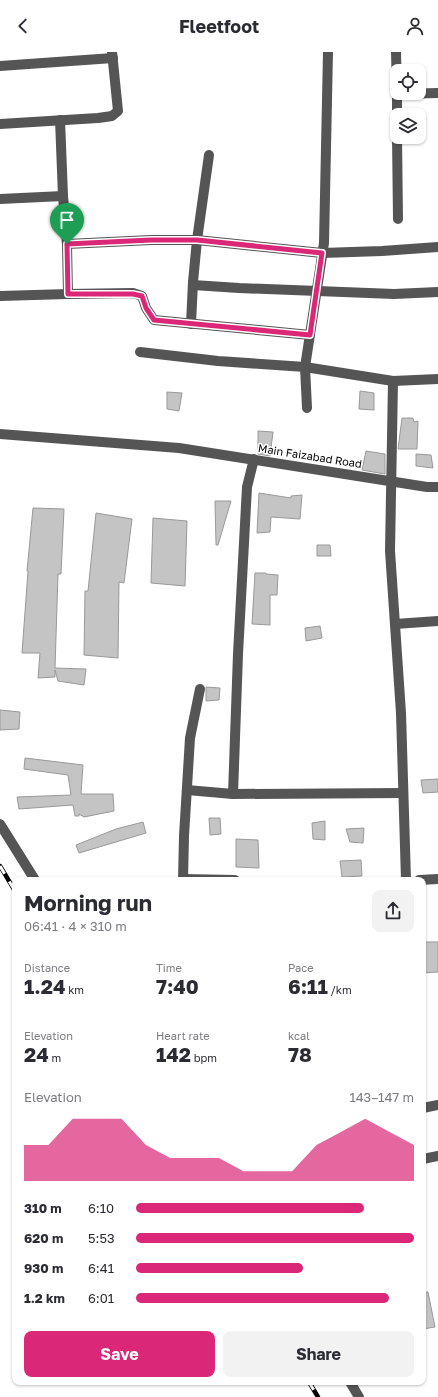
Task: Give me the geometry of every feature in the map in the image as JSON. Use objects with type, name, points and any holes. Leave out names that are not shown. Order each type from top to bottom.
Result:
[{"type":"street","points":[[307,408],[305,367],[322,253],[324,228],[328,52]]},
{"type":"street","points":[[396,52],[396,64]]},
{"type":"street","points":[[0,66],[112,55],[118,111],[112,116],[0,124]]},
{"type":"street","points":[[426,93],[438,93]]},
{"type":"street","points":[[60,120],[63,196],[67,244],[68,294]]},
{"type":"street","points":[[397,144],[398,219]]},
{"type":"street","points":[[191,324],[197,240],[209,155]]},
{"type":"street","points":[[0,199],[63,196]]},
{"type":"street","points":[[67,244],[151,240],[197,240],[322,253],[382,252],[438,248]]},
{"type":"street","points":[[193,285],[394,294],[438,292]]},
{"type":"street","points":[[0,296],[133,294],[142,296],[146,308],[154,320],[310,335]]},
{"type":"street","points":[[140,352],[218,361],[305,367],[393,381],[438,379]]},
{"type":"street","points":[[393,381],[390,552],[401,713],[406,877]]},
{"type":"street","name":"Main Faizabad Road","points":[[0,434],[179,448],[427,487],[438,487]]},
{"type":"street","points":[[233,794],[238,654],[247,487],[254,459]]},
{"type":"street","points":[[395,624],[438,621]]},
{"type":"street","points":[[183,877],[190,738],[200,688]]},
{"type":"street","points":[[187,790],[233,794],[403,793]]},
{"type":"street","points":[[0,824],[33,877]]},
{"type":"street","points":[[426,880],[438,879]]},
{"type":"street","points":[[426,1107],[438,1105]]},
{"type":"street","points":[[426,1158],[438,1156]]},
{"type":"street","points":[[352,1385],[359,1397]]},
{"type":"building","points":[[360,391],[374,393],[374,410],[359,409]]},
{"type":"building","points":[[167,392],[182,393],[179,411],[167,409]]},
{"type":"building","points":[[402,418],[413,418],[414,422],[418,421],[417,449],[398,449]]},
{"type":"building","points":[[258,431],[273,432],[270,456],[258,454]]},
{"type":"building","points":[[366,451],[385,454],[385,474],[362,470]]},
{"type":"building","points":[[416,454],[431,455],[433,468],[416,466]]},
{"type":"building","points":[[259,493],[291,498],[291,496],[302,495],[300,519],[271,517],[270,532],[257,533]]},
{"type":"building","points":[[215,501],[231,501],[218,545],[216,545]]},
{"type":"building","points":[[33,508],[64,509],[61,574],[58,574],[55,668],[86,669],[84,685],[58,681],[55,670],[55,677],[38,678],[40,653],[22,653],[27,571]]},
{"type":"building","points":[[96,513],[132,519],[124,583],[119,582],[118,658],[84,655],[85,591],[88,591]]},
{"type":"building","points":[[153,518],[187,521],[185,586],[151,583]]},
{"type":"building","points":[[317,545],[330,545],[331,556],[317,556]]},
{"type":"building","points":[[255,573],[278,575],[277,595],[270,595],[270,625],[252,624]]},
{"type":"building","points":[[320,626],[322,638],[306,641],[305,628]]},
{"type":"building","points":[[206,687],[220,688],[219,700],[206,701]]},
{"type":"building","points":[[0,710],[20,712],[19,729],[0,730]]},
{"type":"building","points":[[25,758],[83,765],[81,794],[113,794],[114,811],[84,817],[79,814],[79,816],[75,816],[73,805],[19,809],[17,797],[71,795],[68,775],[24,769]]},
{"type":"building","points":[[438,779],[438,792],[423,793],[421,780]]},
{"type":"building","points":[[209,818],[220,818],[221,834],[210,835]]},
{"type":"building","points":[[325,821],[325,840],[313,839],[312,823]]},
{"type":"building","points":[[143,822],[146,833],[79,853],[76,845],[116,829]]},
{"type":"building","points":[[364,828],[363,843],[350,842],[346,829]]},
{"type":"building","points":[[236,839],[258,840],[259,868],[236,867]]},
{"type":"building","points":[[361,860],[362,876],[342,877],[340,861]]},
{"type":"building","points":[[426,942],[438,942],[438,972],[426,973]]},
{"type":"building","points":[[426,1292],[428,1292],[435,1327],[426,1328]]},
{"type":"railway","points":[[0,866],[12,886]]},
{"type":"railway","points":[[311,1385],[318,1397]]},
{"type":"route","points":[[151,240],[197,240],[322,253],[310,335],[154,320],[146,308],[142,296],[133,294],[68,294],[67,244],[151,240]]}]
